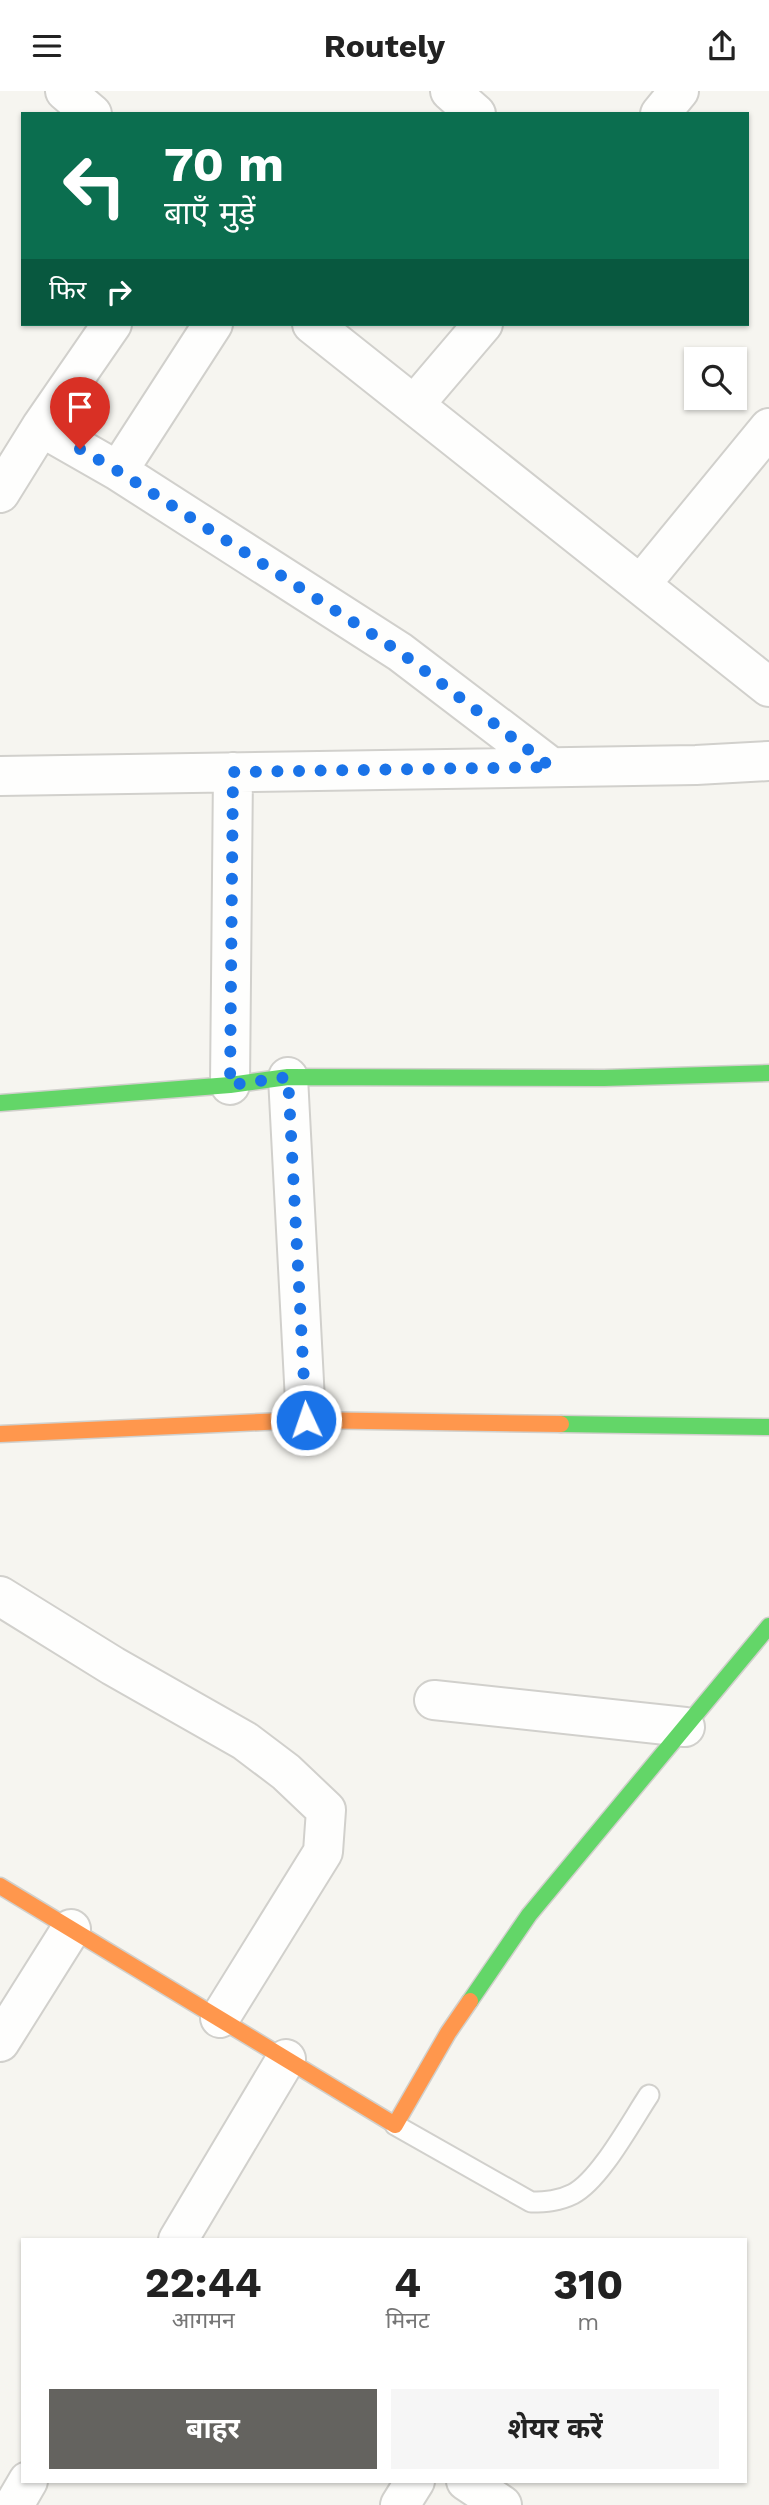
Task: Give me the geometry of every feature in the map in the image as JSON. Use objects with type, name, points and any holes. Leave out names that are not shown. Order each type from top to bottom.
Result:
[{"type":"street","points":[[65,91],[90,112]]},
{"type":"street","points":[[450,91],[474,112]]},
{"type":"street","points":[[662,112],[679,91]]},
{"type":"street","points":[[0,493],[41,427],[111,326]]},
{"type":"street","points":[[118,471],[212,326]]},
{"type":"street","points":[[315,326],[769,687]]},
{"type":"street","points":[[414,405],[481,326]]},
{"type":"street","points":[[41,427],[118,471],[400,652],[551,767]]},
{"type":"street","points":[[641,584],[769,428]]},
{"type":"street","points":[[0,776],[769,761]]},
{"type":"street","points":[[230,1085],[233,772]]},
{"type":"street","points":[[0,1103],[230,1085],[288,1077],[604,1078],[769,1073]]},
{"type":"street","points":[[288,1077],[306,1420]]},
{"type":"street","points":[[0,1434],[306,1420],[769,1426]]},
{"type":"street","points":[[0,1596],[113,1666],[246,1741],[286,1772],[326,1810],[323,1852],[220,2018]]},
{"type":"street","points":[[0,1886],[395,2125],[449,2033],[529,1915],[769,1626]]},
{"type":"street","points":[[433,1700],[685,1727]]},
{"type":"street","points":[[0,2042],[71,1929]]},
{"type":"street","points":[[179,2238],[286,2059]]},
{"type":"street","points":[[13,2505],[27,2483]]},
{"type":"street","points":[[400,2505],[414,2483]]},
{"type":"street","points":[[469,2483],[502,2505]]},
{"type":"lane","points":[[395,2125],[531,2202],[553,2202],[575,2193],[600,2168],[649,2095]]},
{"type":"traffic: fast","points":[[0,1103],[230,1085],[288,1077],[604,1078],[769,1073]]},
{"type":"traffic: fast","points":[[561,1424],[769,1427]]},
{"type":"traffic: fast","points":[[470,2001],[529,1915],[769,1626]]},
{"type":"traffic: slow","points":[[0,1434],[306,1420],[561,1424]]},
{"type":"traffic: slow","points":[[0,1886],[395,2125],[448,2033],[470,2001]]},
{"type":"route","points":[[80,449],[400,652],[551,767],[233,772],[230,1085],[288,1077],[306,1420]]}]
